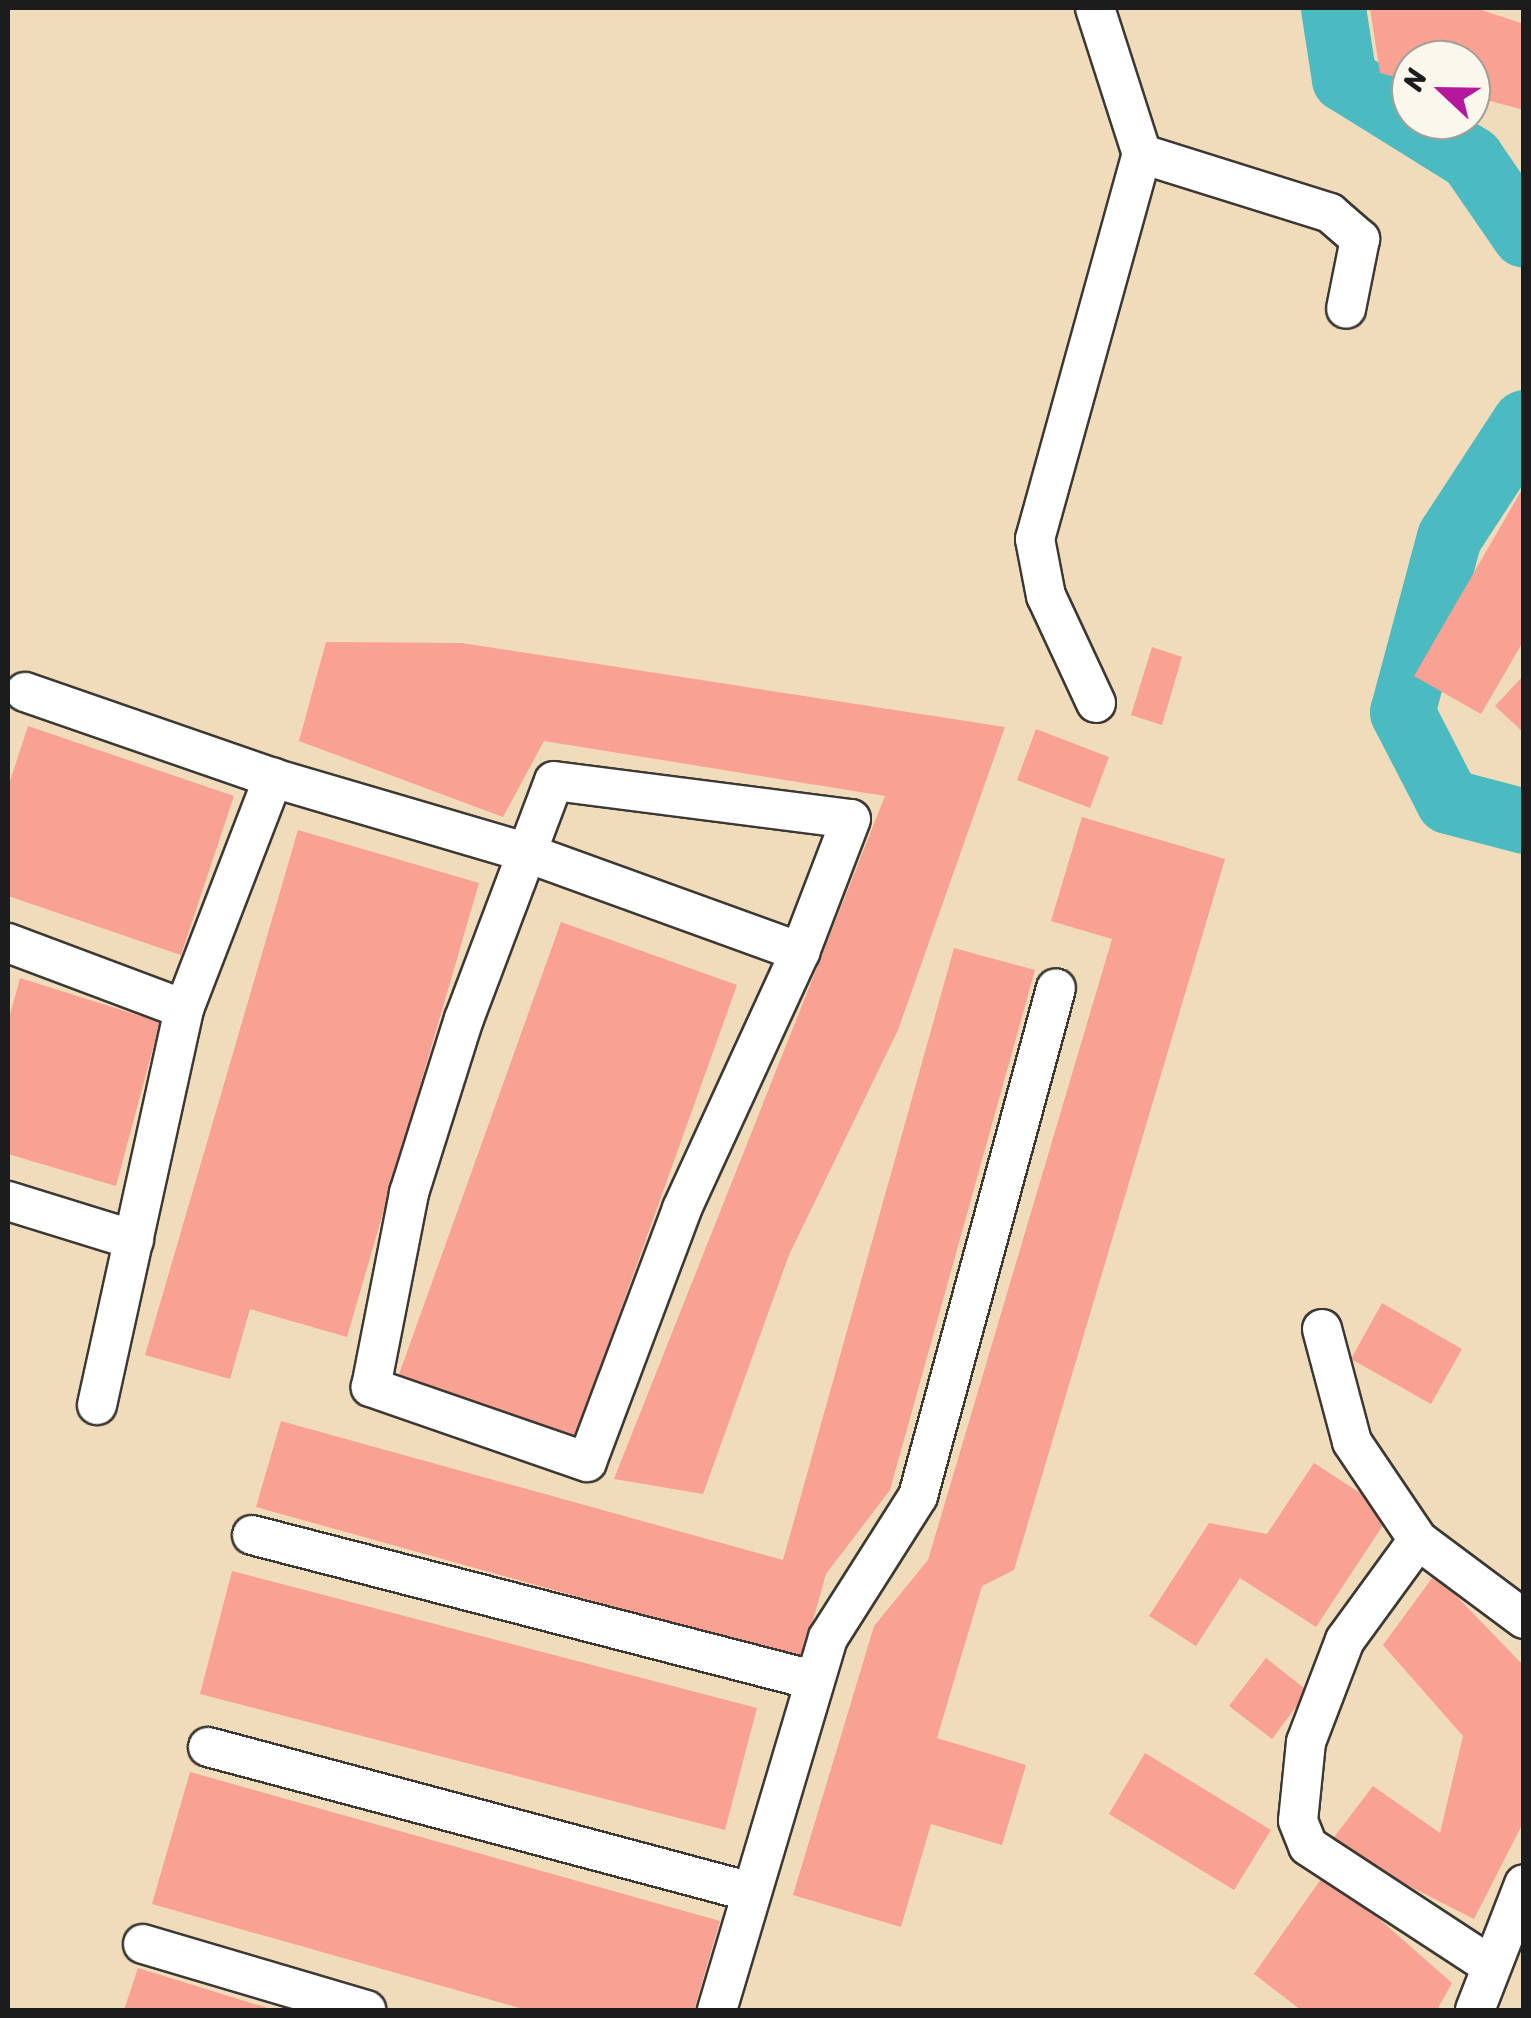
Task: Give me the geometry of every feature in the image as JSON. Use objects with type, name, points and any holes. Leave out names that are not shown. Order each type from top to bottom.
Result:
[{"type":"street","points":[[1094,8],[1142,154],[1035,539],[1046,596],[1096,703]]},
{"type":"street","points":[[1142,154],[1330,213],[1360,240],[1346,309]]},
{"type":"street","points":[[25,692],[273,778],[524,852],[800,952]]},
{"type":"street","points":[[97,1406],[184,1009],[273,778]]},
{"type":"street","points":[[554,780],[851,818],[800,952],[682,1209],[587,1462],[371,1387],[409,1193],[524,852],[554,780]]},
{"type":"street","points":[[8,943],[184,1009]]},
{"type":"street","points":[[717,2010],[828,1638],[918,1496],[1056,988]]},
{"type":"street","points":[[8,1201],[134,1240]]},
{"type":"street","points":[[1322,1329],[1352,1442],[1418,1540],[1524,1619]]},
{"type":"street","points":[[252,1536],[813,1680]]},
{"type":"street","points":[[1418,1540],[1344,1640],[1306,1742],[1298,1821],[1308,1846],[1490,1964]]},
{"type":"street","points":[[208,1747],[751,1892]]},
{"type":"street","points":[[1475,2010],[1524,1884]]},
{"type":"street","points":[[143,1944],[366,2010]]},
{"type":"building","points":[[1370,8],[1475,8],[1524,24],[1524,110],[1491,101],[1491,40],[1391,40],[1391,76],[1380,73]]},
{"type":"building","points":[[1524,486],[1524,640],[1481,714],[1414,676]]},
{"type":"building","points":[[326,642],[462,643],[1005,727],[898,1030],[789,1255],[703,1494],[614,1479],[885,796],[544,741],[503,817],[299,741]]},
{"type":"building","points":[[1152,647],[1182,657],[1162,725],[1131,715]]},
{"type":"building","points":[[1524,675],[1524,733],[1495,706]]},
{"type":"building","points":[[28,726],[234,796],[181,955],[8,896],[8,787]]},
{"type":"building","points":[[1036,729],[1109,757],[1090,808],[1017,780]]},
{"type":"building","points":[[1082,817],[1225,859],[1014,1570],[982,1586],[937,1738],[1026,1765],[1002,1845],[931,1824],[901,1927],[793,1895],[874,1626],[928,1560],[1112,939],[1051,921]]},
{"type":"building","points":[[298,830],[479,883],[347,1337],[250,1309],[230,1379],[145,1355]]},
{"type":"building","points":[[561,922],[737,985],[573,1443],[397,1380]]},
{"type":"building","points":[[954,948],[1035,970],[890,1490],[826,1574],[802,1659],[256,1507],[281,1421],[783,1560]]},
{"type":"building","points":[[20,978],[160,1022],[116,1186],[8,1154],[8,1022]]},
{"type":"building","points":[[1382,1303],[1462,1349],[1431,1404],[1351,1359]]},
{"type":"building","points":[[1314,1463],[1391,1513],[1316,1627],[1240,1578],[1196,1646],[1149,1616],[1209,1523],[1267,1534]]},
{"type":"building","points":[[232,1571],[757,1708],[725,1830],[200,1694]]},
{"type":"building","points":[[1435,1574],[1524,1666],[1524,1821],[1474,1919],[1328,1845],[1373,1786],[1440,1833],[1463,1736],[1383,1645]]},
{"type":"building","points":[[1266,1658],[1308,1691],[1272,1739],[1229,1706]]},
{"type":"building","points":[[1145,1753],[1271,1830],[1234,1890],[1109,1814]]},
{"type":"building","points":[[190,1772],[720,1921],[694,2010],[527,2010],[152,1904]]},
{"type":"building","points":[[1326,1872],[1452,1983],[1437,2010],[1301,2010],[1254,1974]]},
{"type":"building","points":[[138,1968],[274,2010],[124,2010]]},
{"type":"waterway","points":[[1333,8],[1344,79],[1471,158],[1524,235]]},
{"type":"waterway","points":[[1524,422],[1449,537],[1402,712],[1448,801],[1524,821]]}]
